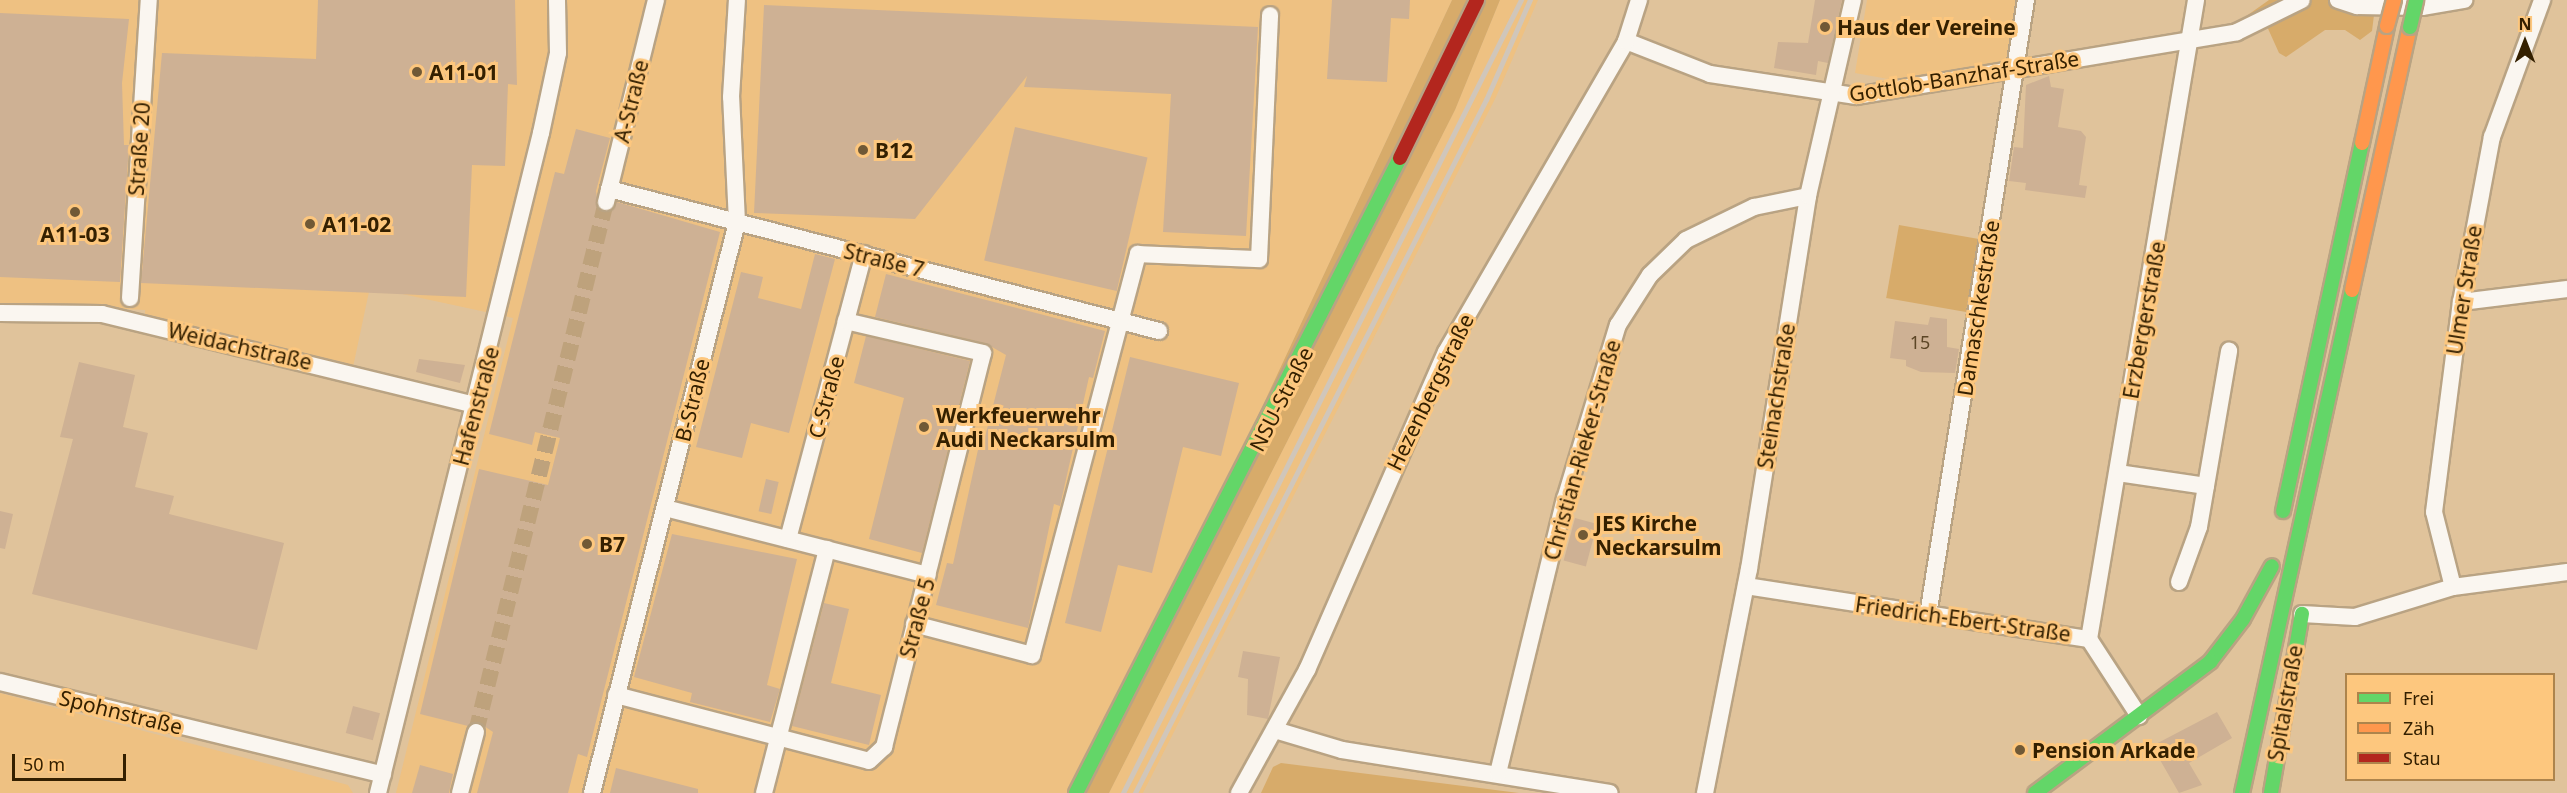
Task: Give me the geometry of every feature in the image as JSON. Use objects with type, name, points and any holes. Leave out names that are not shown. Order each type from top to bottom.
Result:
[{"type":"main road","name":"NSU-Straße","points":[[1076,793],[1298,367],[1477,0]]},
{"type":"main road","points":[[2279,532],[2394,0]]},
{"type":"main road","points":[[2242,793],[2416,0]]},
{"type":"main road","points":[[2310,558],[2333,386]]},
{"type":"main road","points":[[2035,793],[2210,662],[2243,619],[2273,560],[2258,627]]},
{"type":"main road","name":"Spitalstraße","points":[[2271,793],[2302,609]]},
{"type":"main road","points":[[2226,793],[2236,742]]},
{"type":"street","name":"Straße 20","points":[[130,298],[149,0]]},
{"type":"street","name":"A-Straße","points":[[607,196],[656,0]]},
{"type":"street","name":"B-Straße","points":[[592,793],[737,222],[731,97],[737,0]]},
{"type":"street","name":"Hezenbergstraße","points":[[1239,793],[1307,670],[1446,352],[1626,41],[1639,0]]},
{"type":"street","name":"Steinachstraße","points":[[1705,793],[1746,586],[1808,196],[1834,96],[1853,0]]},
{"type":"street","name":"Damaschkestraße","points":[[1928,615],[2026,0]]},
{"type":"street","name":"Erzbergerstraße","points":[[2089,639],[2196,0]]},
{"type":"street","name":"Gottlob-Banzhaf-Straße","points":[[1626,41],[1710,74],[1834,96],[2190,41],[2265,22],[2302,0]]},
{"type":"street","points":[[2338,0],[2363,7],[2422,8],[2464,0]]},
{"type":"street","name":"Ulmer Straße","points":[[2453,587],[2434,512],[2461,302],[2492,137],[2542,0]]},
{"type":"street","name":"Hafenstraße","points":[[378,793],[476,405],[544,121],[558,53],[558,4]]},
{"type":"street","points":[[914,624],[1032,655],[1138,254],[1260,259],[1270,15]]},
{"type":"street","name":"Straße 7","points":[[607,196],[737,222],[1159,331]]},
{"type":"street","name":"Christian-Rieker-Straße","points":[[1498,773],[1565,500],[1618,325],[1650,275],[1686,240],[1754,207],[1808,196]]},
{"type":"street","name":"C-Straße","points":[[788,539],[864,254]]},
{"type":"street","points":[[2461,302],[2567,289]]},
{"type":"street","name":"Weidachstraße","points":[[0,313],[102,314],[476,405]]},
{"type":"street","name":"Straße 5","points":[[616,695],[777,739],[868,760],[885,747],[983,353],[846,321]]},
{"type":"street","points":[[2179,582],[2206,486],[2229,351]]},
{"type":"street","points":[[2118,473],[2206,486]]},
{"type":"street","points":[[665,508],[928,575]]},
{"type":"street","points":[[764,793],[827,549]]},
{"type":"street","points":[[2302,609],[2355,617],[2453,587],[2567,572]]},
{"type":"street","name":"Friedrich-Ebert-Straße","points":[[1746,586],[2089,639],[2139,716]]},
{"type":"street","name":"Spohnstraße","points":[[0,682],[382,775]]},
{"type":"street","points":[[1275,730],[1342,750],[1498,773],[1611,793]]},
{"type":"street","points":[[460,793],[476,732]]},
{"type":"shaded area","points":[[0,0],[1452,0],[1137,675],[1075,793],[396,793],[513,318],[370,287],[353,367],[145,314],[145,310],[0,303]]},
{"type":"shaded area","points":[[1452,0],[1500,0],[1455,110],[1109,793],[1075,793],[1137,675]]},
{"type":"shaded area","points":[[1500,0],[1538,0],[1496,97],[1143,793],[1109,793],[1455,110]]},
{"type":"shaded area","points":[[1867,0],[2019,0],[2009,61],[1905,82],[1855,73]]},
{"type":"shaded area","points":[[2269,0],[2338,0],[2375,7],[2372,31],[2360,40],[2345,30],[2325,30],[2286,57],[2279,53],[2265,22],[2218,36]]},
{"type":"shaded area","points":[[1899,225],[1979,239],[1966,312],[1886,298]]},
{"type":"shaded area","points":[[0,693],[348,785],[353,793],[0,793]]},
{"type":"shaded area","points":[[1281,763],[1519,793],[1261,793],[1273,767]]},
{"type":"building","name":"A11-02","points":[[318,0],[515,0],[517,85],[508,84],[505,166],[472,165],[466,297],[141,283],[162,53],[316,59]]},
{"type":"building","points":[[1332,0],[1410,0],[1409,19],[1391,18],[1387,82],[1327,79]]},
{"type":"building","name":"Haus der Vereine","points":[[1815,0],[1842,0],[1828,63],[1818,61],[1816,75],[1774,68],[1778,42],[1808,43]]},
{"type":"building","name":"B12","points":[[764,5],[1258,27],[1246,236],[1163,232],[1171,94],[1024,87],[1027,76],[915,219],[754,213]]},
{"type":"building","name":"A11-03","points":[[0,13],[129,19],[122,83],[124,145],[129,145],[120,282],[0,277]]},
{"type":"building","points":[[2049,76],[2051,87],[2064,89],[2058,127],[2081,131],[2086,137],[2079,185],[2087,186],[2085,198],[2025,190],[2026,183],[2009,181],[2014,147],[2023,148],[2026,85]]},
{"type":"building","points":[[1015,127],[1148,158],[1117,291],[984,260]]},
{"type":"building","points":[[576,129],[610,138],[596,191],[599,210],[609,212],[617,202],[720,232],[587,757],[578,754],[568,793],[477,793],[493,732],[478,722],[468,726],[420,714],[479,469],[548,485],[560,438],[535,432],[532,445],[489,434],[555,172],[564,174]]},
{"type":"building","points":[[815,254],[835,259],[789,433],[751,423],[742,458],[696,447],[741,272],[763,277],[758,298],[801,309]]},
{"type":"building","points":[[886,274],[1105,331],[1093,378],[1089,377],[1060,506],[1054,504],[1028,628],[936,605],[947,563],[953,564],[981,436],[985,437],[1006,355],[985,343],[875,317]]},
{"type":"building","points":[[1930,317],[1947,319],[1947,347],[1959,349],[1955,373],[1921,372],[1906,366],[1906,360],[1890,358],[1895,321],[1928,325]]},
{"type":"building","points":[[866,336],[970,361],[922,553],[869,539],[904,398],[854,383]]},
{"type":"building","points":[[1130,357],[1239,383],[1221,456],[1183,447],[1152,573],[1118,565],[1101,632],[1065,623]]},
{"type":"building","points":[[419,359],[465,365],[460,383],[416,372]]},
{"type":"building","points":[[79,362],[135,375],[123,427],[148,433],[135,487],[174,496],[169,514],[284,543],[257,650],[32,594],[73,439],[60,437]]},
{"type":"building","points":[[766,479],[779,482],[771,514],[759,511]]},
{"type":"building","points":[[0,511],[13,514],[5,549],[0,548]]},
{"type":"building","name":"JES Kirche Neckarsulm","points":[[1575,518],[1597,524],[1586,566],[1564,561]]},
{"type":"building","points":[[672,534],[797,559],[767,685],[780,689],[770,722],[690,702],[692,693],[634,677]]},
{"type":"building","points":[[824,603],[849,609],[831,683],[881,695],[869,745],[792,726]]},
{"type":"building","points":[[1243,651],[1280,657],[1268,719],[1247,715],[1248,679],[1238,677]]},
{"type":"building","points":[[353,706],[380,713],[373,740],[346,733]]},
{"type":"building","points":[[2217,712],[2232,738],[2189,763],[2202,785],[2179,793],[2152,746]]},
{"type":"building","points":[[420,765],[453,774],[449,793],[412,793]]},
{"type":"building","points":[[616,768],[698,789],[698,793],[610,793]]},
{"type":"tunnel","points":[[476,732],[606,202]]},
{"type":"railway","points":[[1123,793],[1521,0]]},
{"type":"railway","points":[[1135,793],[1486,100],[1530,0]]},
{"type":"traffic: fast","points":[[2410,27],[2416,0]]},
{"type":"traffic: fast","points":[[2283,511],[2362,143]]},
{"type":"traffic: fast","points":[[1076,793],[1400,158]]},
{"type":"traffic: fast","points":[[2242,793],[2352,290]]},
{"type":"traffic: fast","points":[[2210,662],[2243,619],[2272,566]]},
{"type":"traffic: fast","points":[[2271,793],[2302,614]]},
{"type":"traffic: fast","points":[[2035,793],[2210,662]]},
{"type":"traffic: slow","points":[[2387,26],[2394,0]]},
{"type":"traffic: slow","points":[[2362,143],[2387,26]]},
{"type":"traffic: slow","points":[[2352,290],[2410,27]]},
{"type":"traffic: jam","points":[[1400,158],[1477,0]]},
{"type":"place","name":"Haus der Vereine","points":[[1825,27]]},
{"type":"place","name":"A11-01","points":[[417,72]]},
{"type":"place","name":"B12","points":[[863,150]]},
{"type":"place","name":"A11-03","points":[[75,212]]},
{"type":"place","name":"A11-02","points":[[310,224]]},
{"type":"place","name":"Werkfeuerwehr Audi Neckarsulm","points":[[924,427]]},
{"type":"place","name":"JES Kirche Neckarsulm","points":[[1583,535]]},
{"type":"place","name":"B7","points":[[587,544]]},
{"type":"place","name":"Pension Arkade","points":[[2020,750]]}]
